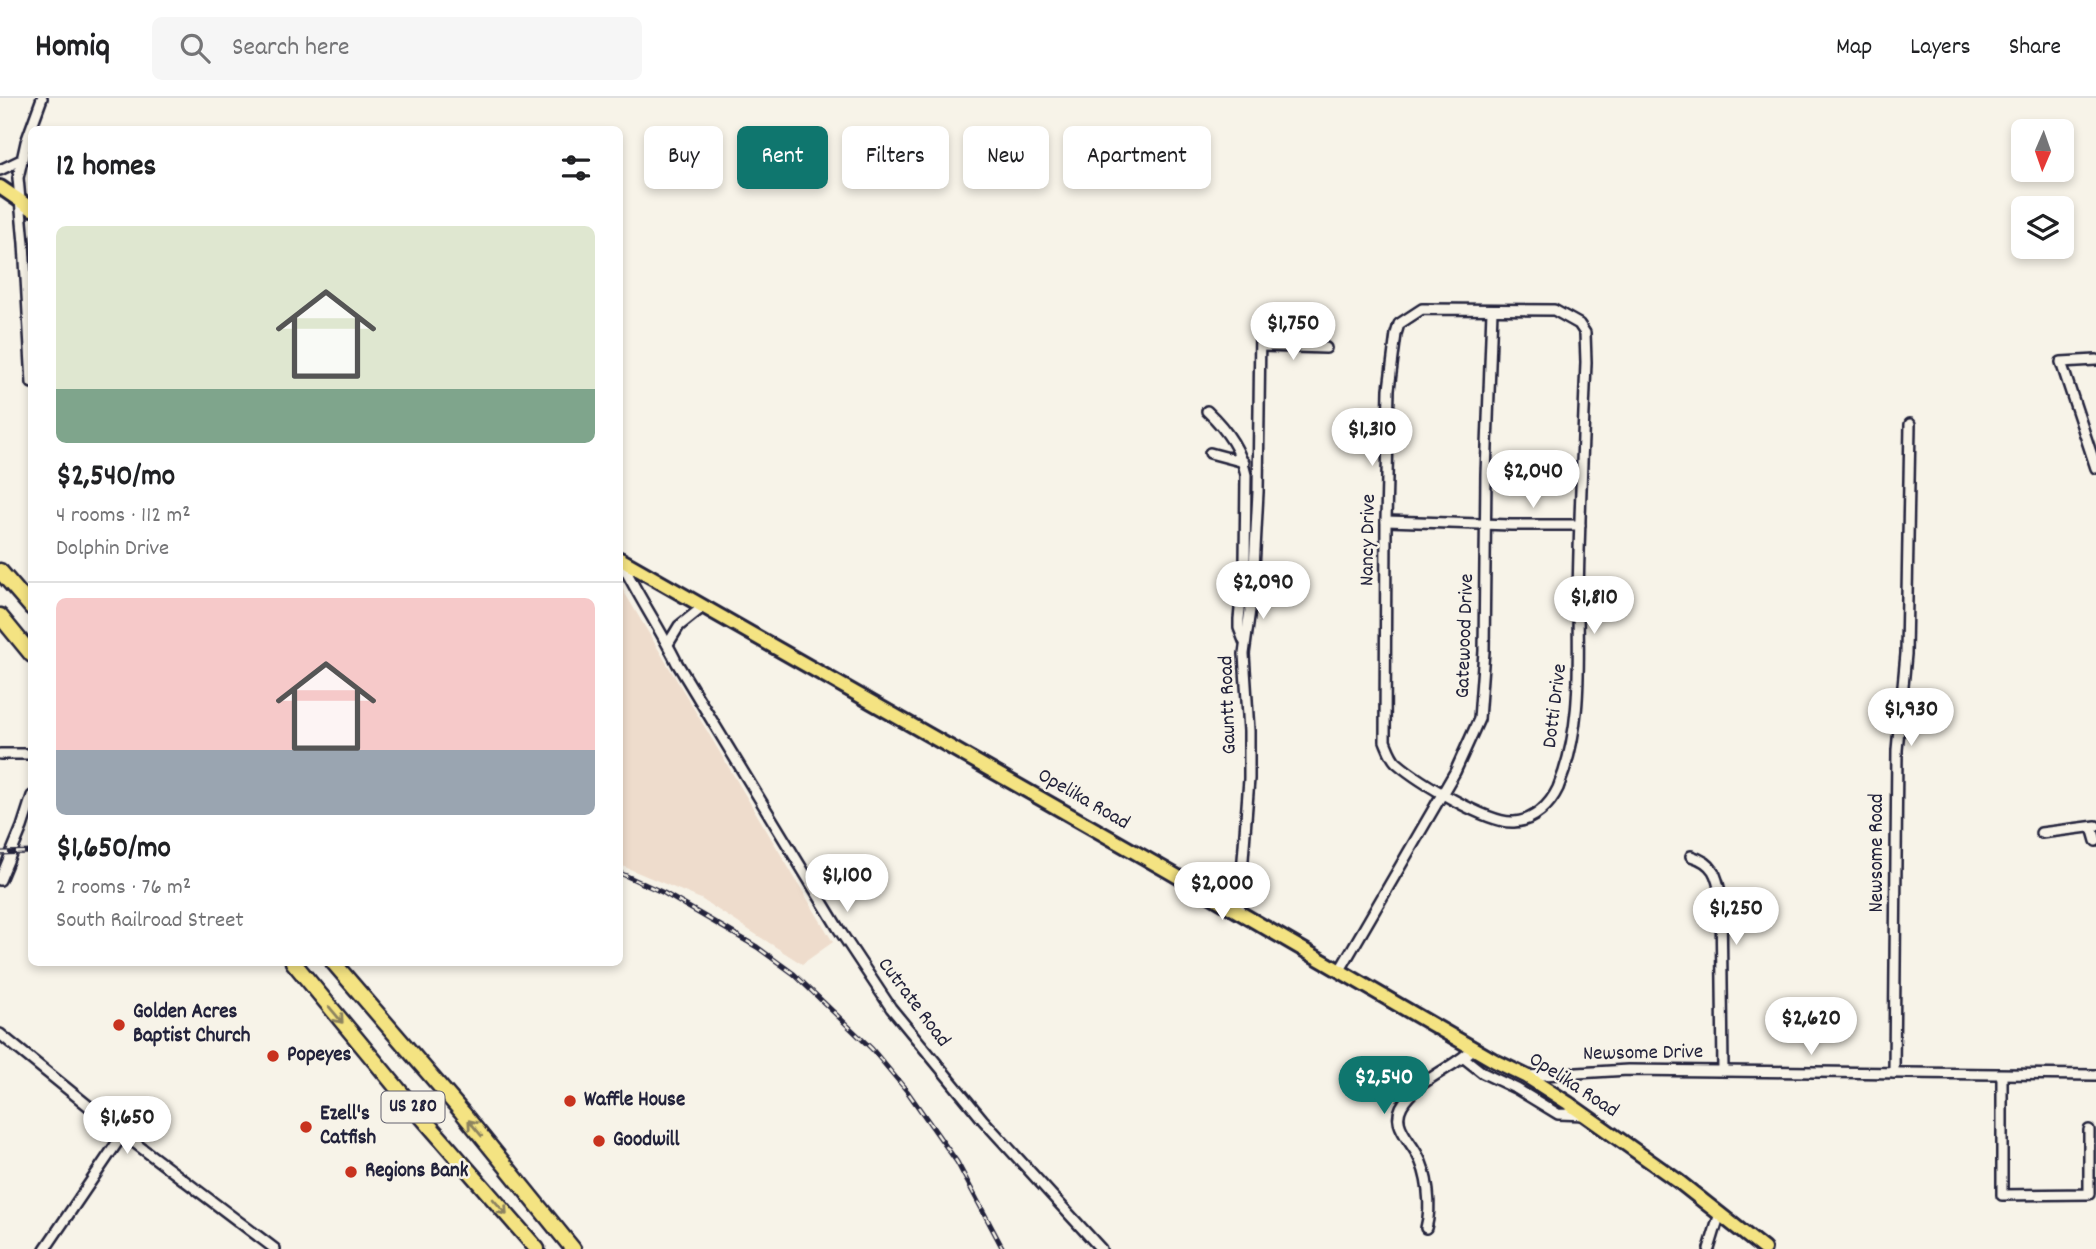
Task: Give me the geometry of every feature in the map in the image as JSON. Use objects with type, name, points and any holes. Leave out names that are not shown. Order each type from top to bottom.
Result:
[{"type":"highway","points":[[2,573],[28,603]]},
{"type":"highway","points":[[4,621],[28,650]]},
{"type":"highway","name":"US 280","points":[[296,966],[407,1100],[537,1249]]},
{"type":"highway","name":"US 280","points":[[336,966],[573,1249]]},
{"type":"main road","points":[[0,187],[28,207]]},
{"type":"main road","name":"Opelika Road","points":[[623,561],[1526,1076],[1586,1115],[1720,1213],[1764,1249]]},
{"type":"street","points":[[33,126],[42,98]]},
{"type":"street","points":[[28,139],[18,178],[28,313]]},
{"type":"street","points":[[0,170],[21,160]]},
{"type":"street","points":[[24,243],[28,238]]},
{"type":"street","name":"Nancy Drive","points":[[1442,793],[1395,762],[1385,741],[1389,389],[1395,334],[1399,324],[1422,309],[1554,310],[1580,324]]},
{"type":"street","name":"Gatewood Drive","points":[[1340,970],[1469,746],[1479,719],[1485,651],[1492,310]]},
{"type":"street","name":"Dotti Drive","points":[[1442,793],[1496,820],[1515,822],[1533,817],[1547,806],[1557,790],[1572,744],[1579,697],[1580,525],[1586,362],[1585,333],[1580,324]]},
{"type":"street","name":"Gauntt Road","points":[[1239,913],[1249,779],[1245,643],[1252,588],[1258,492],[1260,328]]},
{"type":"street","points":[[1261,346],[1326,348]]},
{"type":"street","points":[[2096,360],[2061,362],[2096,468]]},
{"type":"street","points":[[1207,411],[1226,432],[1244,463],[1246,475],[1246,526],[1239,628],[1245,643]]},
{"type":"street","name":"Newsome Road","points":[[1894,1073],[1896,750],[1906,654],[1910,424]]},
{"type":"street","points":[[1210,453],[1244,463]]},
{"type":"street","points":[[1386,521],[1580,525]]},
{"type":"street","name":"Cutrate Road","points":[[623,566],[635,593],[677,663],[831,916],[891,1008],[983,1119],[1101,1249]]},
{"type":"street","points":[[668,644],[679,626],[704,606]]},
{"type":"street","points":[[0,754],[28,754]]},
{"type":"street","points":[[0,880],[28,808]]},
{"type":"street","points":[[2041,833],[2094,826],[2096,841]]},
{"type":"street","points":[[1692,856],[1708,863],[1714,869],[1719,887],[1723,1071]]},
{"type":"street","points":[[0,1034],[123,1134],[275,1249]]},
{"type":"street","points":[[1426,1228],[1429,1209],[1424,1171],[1417,1153],[1400,1130],[1399,1111],[1409,1096],[1464,1058],[1474,1048]]},
{"type":"street","points":[[1464,1058],[1483,1073],[1517,1089],[1558,1114],[1586,1115]]},
{"type":"street","name":"Newsome Drive","points":[[1526,1076],[1628,1070],[2096,1075]]},
{"type":"street","points":[[2002,1075],[2002,1195],[2090,1194],[2089,1130]]},
{"type":"street","points":[[45,1249],[123,1134]]},
{"type":"street","points":[[1709,1249],[1720,1213]]},
{"type":"shaded area","points":[[623,590],[833,942],[802,964],[701,899],[623,866]]},
{"type":"railway","points":[[0,853],[28,852]]},
{"type":"railway","points":[[623,874],[664,893],[757,947],[794,974],[872,1049],[907,1091],[957,1162],[1003,1249]]},
{"type":"place","name":"Golden Acres Baptist Church","points":[[119,1025]]},
{"type":"place","name":"Popeyes","points":[[273,1056]]},
{"type":"place","name":"Waffle House","points":[[570,1101]]},
{"type":"place","name":"Ezell's Catfish","points":[[306,1127]]},
{"type":"place","name":"Goodwill","points":[[599,1141]]},
{"type":"place","name":"Regions Bank","points":[[351,1172]]}]
